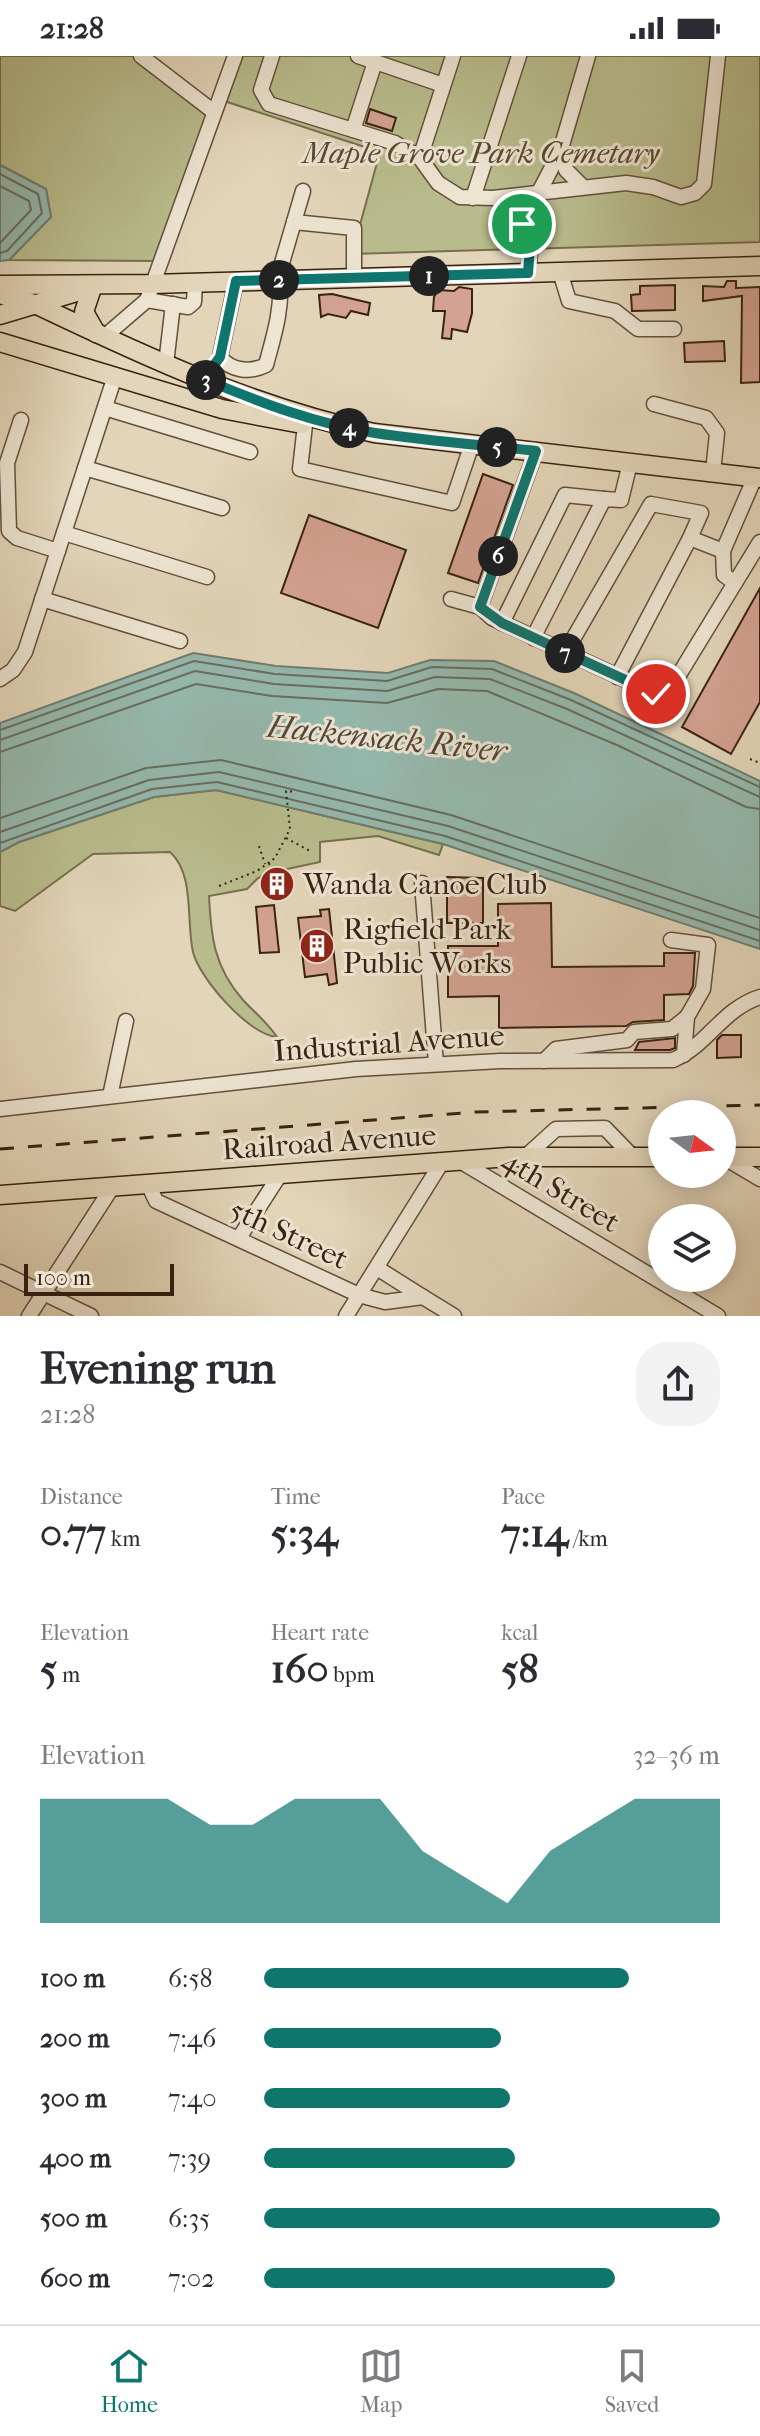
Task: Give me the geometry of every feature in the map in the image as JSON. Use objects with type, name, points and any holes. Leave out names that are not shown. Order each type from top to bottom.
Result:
[{"type":"main road","points":[[0,285],[99,286],[149,292],[195,283],[236,281],[760,266]]},
{"type":"main road","points":[[0,315],[99,286]]},
{"type":"main road","points":[[99,286],[84,312],[100,335]]},
{"type":"main road","points":[[0,294],[37,305],[166,364],[303,420]]},
{"type":"main road","points":[[2,345],[222,409],[374,433],[757,478]]},
{"type":"main road","name":"Railroad Avenue","points":[[0,1195],[451,1161],[525,1157],[648,1157]]},
{"type":"main road","points":[[736,1157],[760,1157]]},
{"type":"street","points":[[141,56],[214,112]]},
{"type":"street","points":[[100,335],[149,292],[235,56]]},
{"type":"street","points":[[272,56],[261,90],[266,101],[334,127],[395,143],[420,158],[447,191],[473,198],[626,183],[653,187],[678,197],[700,189],[704,184],[718,56]]},
{"type":"street","points":[[358,56],[443,85]]},
{"type":"street","points":[[420,158],[453,56]]},
{"type":"street","points":[[473,198],[519,56]]},
{"type":"street","points":[[528,273],[537,194],[562,146],[588,56],[578,56]]},
{"type":"street","points":[[353,130],[375,62]]},
{"type":"street","points":[[562,146],[566,170],[583,187]]},
{"type":"street","points":[[220,357],[222,362],[243,370],[266,365],[282,308],[279,280],[303,191]]},
{"type":"street","points":[[519,221],[525,228],[530,247]]},
{"type":"street","points":[[294,222],[354,228],[354,279]]},
{"type":"street","points":[[560,272],[569,301],[615,311],[638,329],[674,329]]},
{"type":"street","points":[[204,379],[220,357],[236,281]]},
{"type":"street","points":[[149,292],[173,304],[188,307],[194,302],[195,283]]},
{"type":"street","points":[[166,364],[173,304]]},
{"type":"street","points":[[3,678],[25,652],[115,376]]},
{"type":"street","points":[[654,404],[706,418],[717,433],[713,472]]},
{"type":"street","points":[[105,408],[250,452]]},
{"type":"street","points":[[21,420],[7,463],[4,526],[17,538],[58,551]]},
{"type":"street","points":[[303,420],[300,469],[452,503],[472,444]]},
{"type":"street","points":[[480,607],[536,451]]},
{"type":"street","points":[[621,500],[630,463]]},
{"type":"street","points":[[85,468],[222,508]]},
{"type":"street","points":[[735,583],[724,575],[723,551],[757,478]]},
{"type":"street","points":[[502,623],[565,495],[701,513],[617,677]]},
{"type":"street","points":[[533,638],[604,499]]},
{"type":"street","points":[[565,653],[651,504]]},
{"type":"street","points":[[64,533],[207,577]]},
{"type":"street","points":[[690,538],[723,551]]},
{"type":"street","points":[[451,599],[480,607],[502,623],[656,694],[669,691],[760,542]]},
{"type":"street","points":[[42,599],[180,641]]},
{"type":"street","points":[[422,883],[436,1064]]},
{"type":"street","points":[[544,1061],[556,1049],[627,1040],[637,1031],[672,1029],[687,1017],[703,989],[708,945],[671,940]]},
{"type":"street","points":[[684,1055],[732,1010],[760,997]]},
{"type":"street","points":[[684,1055],[687,1017]]},
{"type":"street","points":[[110,1096],[126,1021]]},
{"type":"street","name":"Industrial Avenue","points":[[0,1109],[294,1074],[436,1064],[673,1060],[684,1055]]},
{"type":"street","points":[[525,1157],[556,1129],[605,1128],[633,1157]]},
{"type":"street","points":[[346,1316],[451,1161]]},
{"type":"street","name":"4th Street","points":[[451,1161],[718,1316]]},
{"type":"street","points":[[736,1165],[760,1179]]},
{"type":"street","points":[[239,1238],[281,1173]]},
{"type":"street","name":"5th Street","points":[[148,1184],[156,1201],[359,1295],[385,1302],[423,1297]]},
{"type":"street","points":[[29,1316],[113,1186]]},
{"type":"street","name":"5th Street","points":[[377,1268],[454,1316]]},
{"type":"street","points":[[0,1272],[91,1316]]},
{"type":"path","points":[[750,759],[760,763]]},
{"type":"path","points":[[219,886],[269,862],[290,829],[286,791],[296,792]]},
{"type":"path","points":[[285,838],[310,851]]},
{"type":"path","points":[[259,846],[265,865]]},
{"type":"path","points":[[269,862],[272,874]]},
{"type":"green space","points":[[0,56],[140,56],[211,109],[155,261],[9,260],[51,217],[46,189],[0,165]]},
{"type":"green space","name":"Maple Grove Park Cemetary","points":[[229,56],[760,56],[760,242],[352,254],[380,152],[215,98]]},
{"type":"green space","points":[[216,790],[443,844],[439,855],[378,836],[320,842],[320,862],[273,872],[258,878],[247,889],[209,896],[213,938],[226,976],[277,1037],[253,1027],[240,1017],[215,990],[197,963],[191,940],[186,885],[178,861],[170,852],[93,854],[15,911],[0,906],[0,852],[19,842],[154,797]]},
{"type":"water","points":[[0,165],[46,189],[51,217],[9,260],[0,261]]},
{"type":"water","name":"Hackensack River","points":[[193,653],[276,666],[388,673],[430,660],[494,661],[574,693],[760,781],[760,949],[443,844],[216,790],[154,797],[19,842],[0,852],[0,723]]},
{"type":"building","points":[[370,109],[396,118],[392,131],[366,123]]},
{"type":"building","points":[[727,281],[736,281],[736,288],[760,287],[760,382],[741,383],[742,296],[703,301],[703,286],[724,287]]},
{"type":"building","points":[[675,285],[675,310],[632,311],[631,295],[640,294],[640,286]]},
{"type":"building","points":[[459,287],[472,289],[472,313],[467,332],[452,329],[451,339],[442,338],[445,311],[433,311],[434,297],[438,290],[454,291]]},
{"type":"building","points":[[332,294],[370,303],[368,315],[351,311],[346,318],[328,314],[321,317],[319,295]]},
{"type":"building","points":[[724,341],[725,361],[685,362],[684,343]]},
{"type":"building","points":[[483,474],[513,485],[478,583],[448,573]]},
{"type":"building","points":[[309,515],[406,550],[378,628],[281,593]]},
{"type":"building","points":[[760,588],[760,702],[731,754],[682,727]]},
{"type":"building","points":[[447,877],[483,878],[483,923],[447,923]]},
{"type":"building","points":[[551,903],[552,967],[664,966],[664,953],[695,953],[693,986],[689,994],[664,995],[664,1020],[633,1022],[626,1026],[499,1028],[499,996],[448,997],[448,946],[498,946],[498,904]]},
{"type":"building","points":[[274,905],[279,952],[260,953],[256,907]]},
{"type":"building","name":"Rigfield Park Public Works","points":[[329,909],[337,983],[329,985],[327,974],[305,977],[298,918],[321,916],[320,910]]},
{"type":"building","points":[[722,1035],[741,1035],[741,1057],[717,1058],[717,1040]]},
{"type":"building","points":[[675,1038],[675,1048],[670,1050],[635,1050],[639,1042]]},
{"type":"railway","points":[[0,1149],[476,1112],[760,1105]]},
{"type":"place","name":"Wanda Canoe Club","points":[[277,884]]},
{"type":"place","name":"Rigfield Park Public Works","points":[[317,946]]},
{"type":"route","points":[[522,224],[530,247],[528,273],[236,281],[220,357],[204,379],[257,401],[335,425],[374,433],[536,451],[480,607],[502,623],[656,694]]}]
